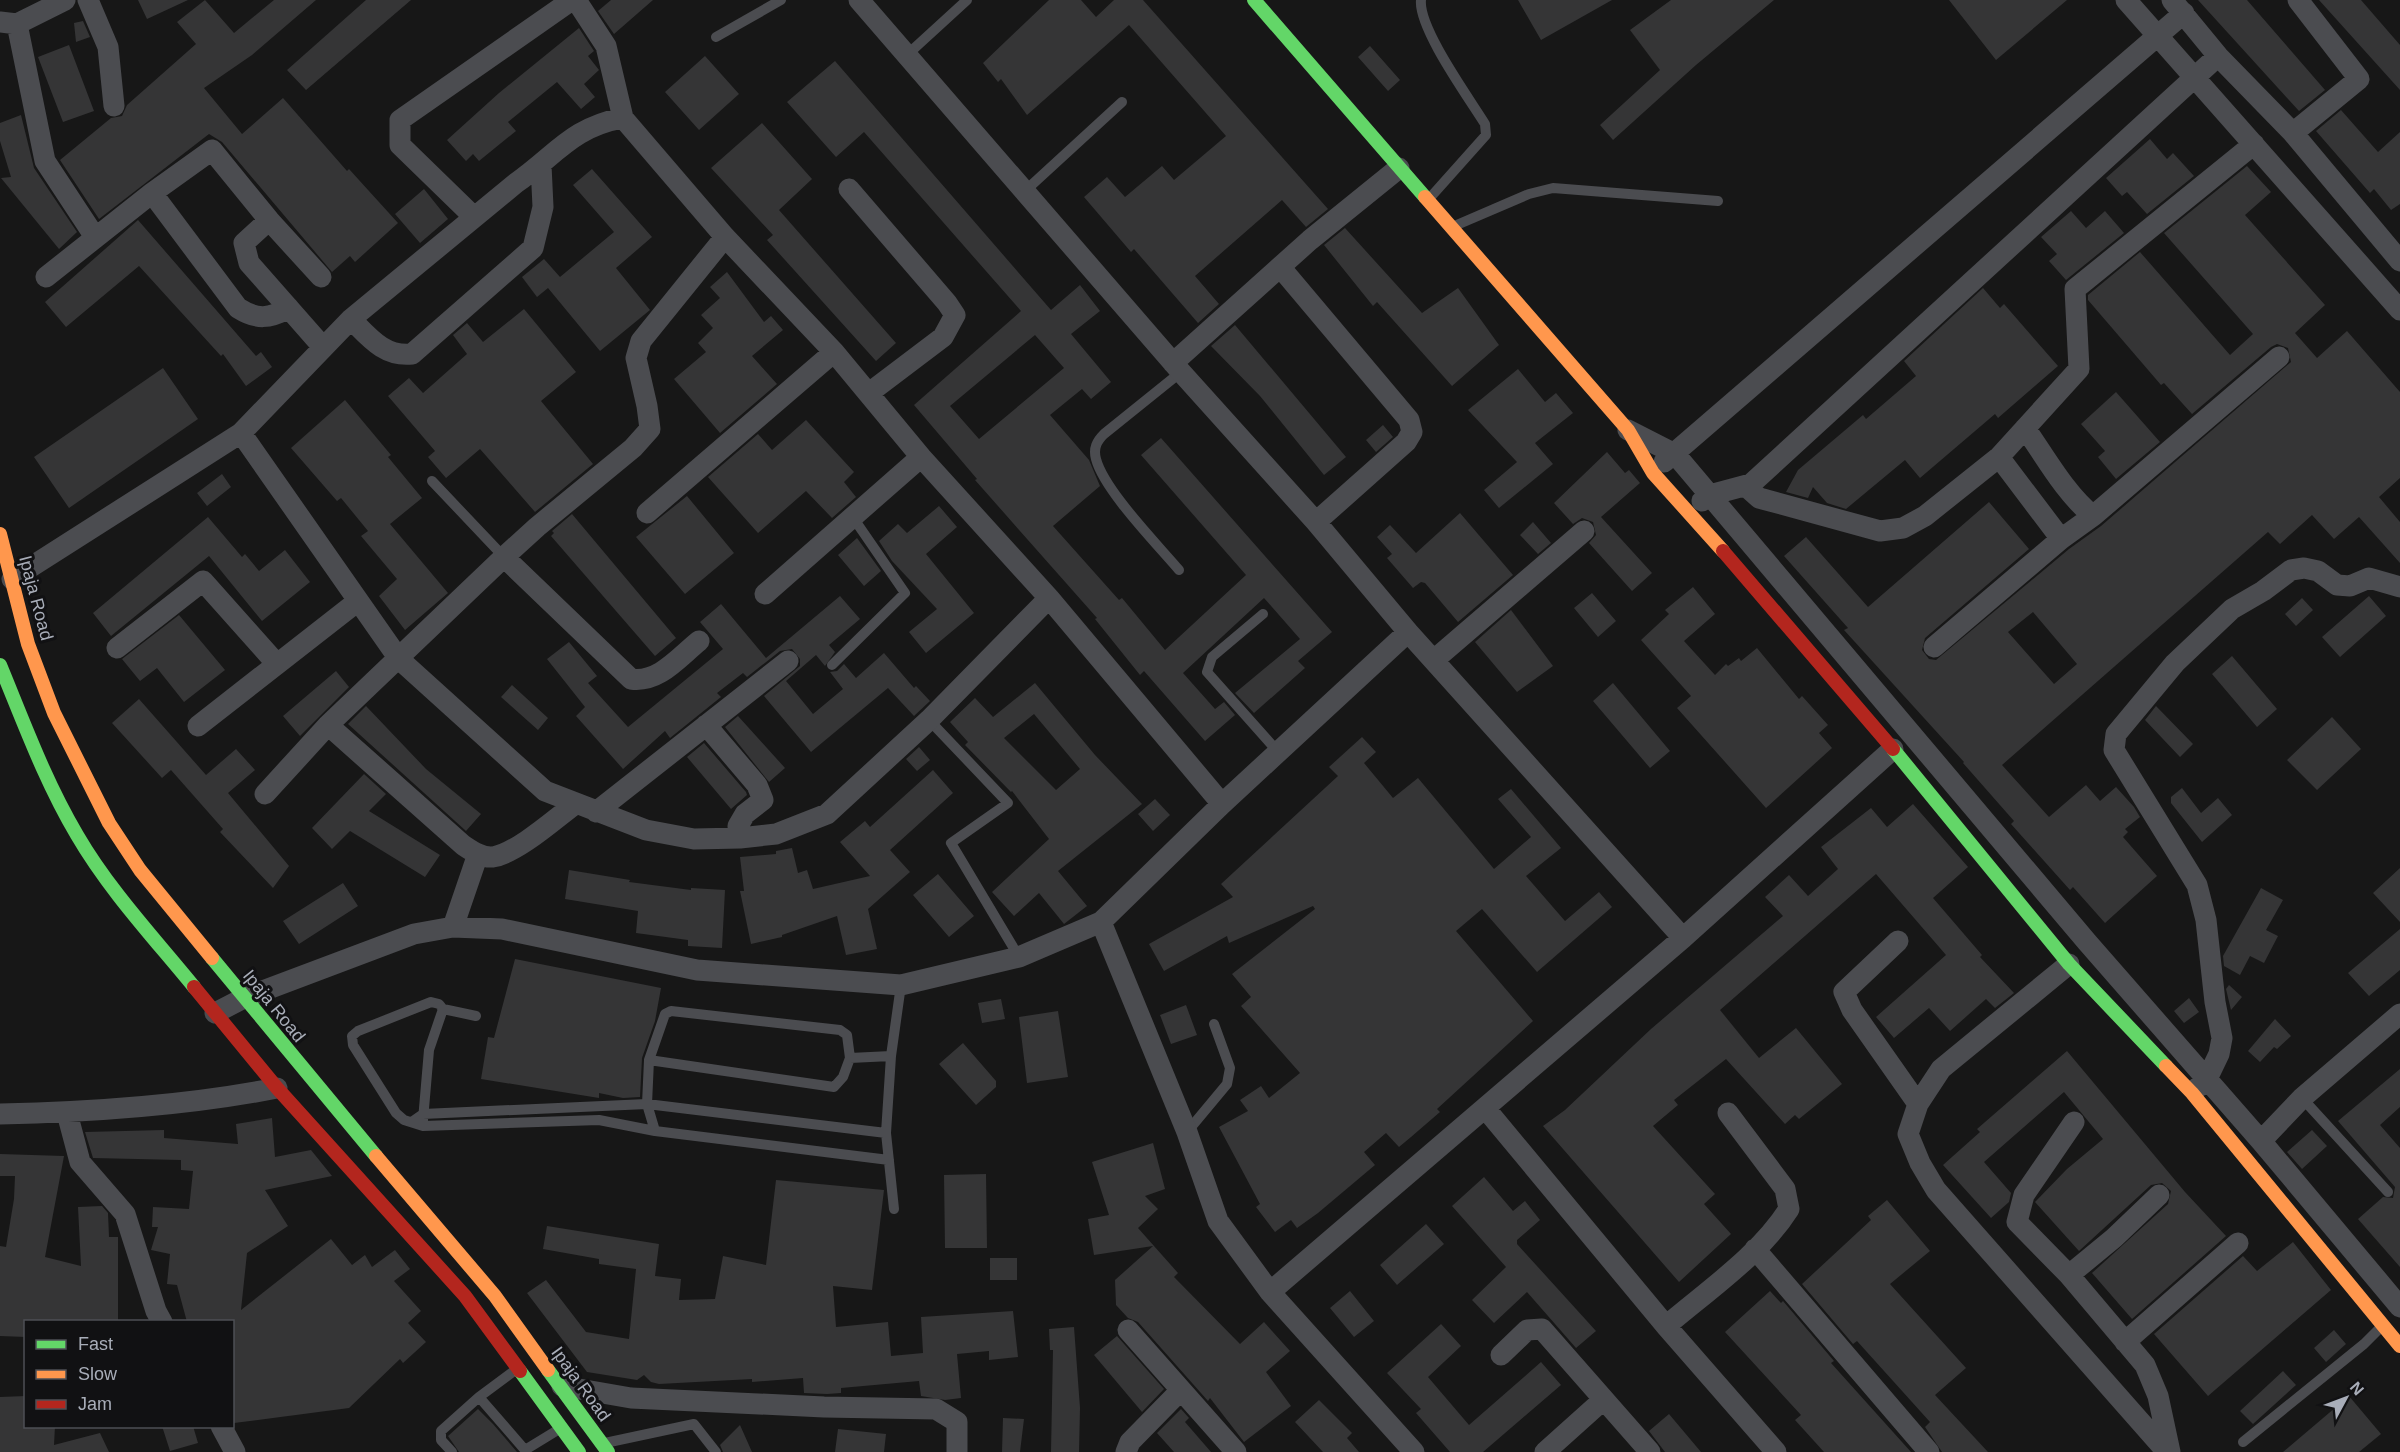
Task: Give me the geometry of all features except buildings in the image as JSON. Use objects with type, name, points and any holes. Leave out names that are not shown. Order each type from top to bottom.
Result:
[{"type":"main road","points":[[1254,0],[1628,430],[1653,473],[1688,510],[1893,750],[2069,964],[2199,1086],[2390,1311],[2400,1346]]},
{"type":"main road","name":"Ipaja Road","points":[[0,534],[28,644],[54,714],[109,823],[140,870],[244,999],[495,1296],[605,1448]]},
{"type":"main road","points":[[0,665],[47,781],[78,837],[109,883],[277,1088],[465,1296],[579,1452]]},
{"type":"street","points":[[66,0],[8,23],[45,160],[95,237]]},
{"type":"street","points":[[88,0],[108,47],[114,106]]},
{"type":"street","points":[[474,217],[400,146],[400,120],[574,0],[606,46],[623,118],[725,237],[834,352],[921,457],[1049,598],[1222,804]]},
{"type":"street","points":[[859,0],[1177,367],[1316,522],[1408,632],[1683,938]]},
{"type":"street","points":[[2126,0],[2400,310]]},
{"type":"street","points":[[2293,133],[2359,79],[2298,0]]},
{"type":"street","points":[[1653,473],[2158,36],[2178,7],[2218,56],[2293,133],[2400,261]]},
{"type":"street","points":[[1688,510],[1710,495],[1751,484],[2192,77],[2218,56]]},
{"type":"street","points":[[12,579],[242,433],[322,346],[351,319],[474,217],[541,165],[572,137],[597,123],[623,118]]},
{"type":"street","points":[[1751,484],[1750,490],[1759,498],[1880,531],[1903,528],[1925,516],[1998,457],[2079,369],[2075,289],[2253,144]]},
{"type":"street","points":[[46,276],[152,193],[212,150],[268,220],[321,277]]},
{"type":"street","points":[[351,319],[376,345],[398,356],[412,354],[533,248],[543,207],[541,165]]},
{"type":"street","points":[[1177,367],[1310,240],[1399,168]]},
{"type":"street","points":[[849,189],[955,315],[943,337],[869,393]]},
{"type":"street","points":[[152,193],[238,308],[254,317],[272,317],[289,309]]},
{"type":"street","points":[[268,220],[244,243],[249,263],[322,346]]},
{"type":"street","points":[[265,794],[328,725],[504,557],[633,448],[650,429],[636,358],[641,341],[725,237]]},
{"type":"street","points":[[1281,268],[1409,420],[1412,432],[1406,442],[1316,522]]},
{"type":"street","points":[[647,513],[834,352]]},
{"type":"street","points":[[1934,647],[2061,539],[2093,516],[2279,357]]},
{"type":"street","points":[[2025,428],[2082,507],[2093,516]]},
{"type":"street","points":[[1628,430],[1675,454],[2087,942],[2199,1086],[2261,1141],[2390,1311]]},
{"type":"street","points":[[242,433],[399,659],[545,791],[646,830],[694,839],[740,838],[776,834],[827,814],[929,720],[1049,598]]},
{"type":"street","points":[[765,594],[921,457]]},
{"type":"street","points":[[1998,457],[2061,539]]},
{"type":"street","points":[[1434,660],[1584,531]]},
{"type":"street","points":[[504,557],[631,679],[644,681],[658,675],[699,641]]},
{"type":"street","points":[[2199,1086],[2219,1054],[2222,1038],[2215,1002],[2206,920],[2197,885],[2114,750],[2116,734],[2175,663],[2232,609],[2263,591],[2291,570],[2304,568],[2318,571],[2337,585],[2350,586],[2369,579],[2400,587]]},
{"type":"street","points":[[117,648],[203,581],[276,663]]},
{"type":"street","points":[[198,726],[358,601]]},
{"type":"street","points":[[215,1013],[244,999],[414,934],[453,927],[502,929],[697,970],[901,985],[1019,957],[1101,922],[1222,804],[1408,632]]},
{"type":"street","points":[[596,812],[789,661]]},
{"type":"street","points":[[328,725],[464,845],[478,854],[491,857],[506,853],[575,804]]},
{"type":"street","points":[[706,725],[757,785],[763,800],[745,814],[738,826],[740,838]]},
{"type":"street","points":[[1270,1292],[1683,938],[1893,750]]},
{"type":"street","points":[[453,927],[478,854]]},
{"type":"street","points":[[1101,922],[1187,1132],[1218,1221],[1270,1292],[1414,1452]]},
{"type":"street","points":[[1898,941],[1844,992],[1852,1010],[1918,1104]]},
{"type":"street","points":[[2069,964],[1941,1069],[1918,1104],[1908,1134],[1920,1163],[1936,1190],[2168,1452]]},
{"type":"street","points":[[2261,1141],[2302,1098],[2400,1014]]},
{"type":"street","points":[[0,1114],[67,1113],[226,1098],[277,1088]]},
{"type":"street","points":[[1485,1108],[1666,1326],[1776,1452]]},
{"type":"street","points":[[67,1113],[80,1162],[125,1214],[161,1320]]},
{"type":"street","points":[[1666,1326],[1755,1249],[1779,1224],[1789,1209],[1785,1189],[1728,1113]]},
{"type":"street","points":[[2074,1122],[2024,1195],[2017,1222],[2069,1275],[2145,1365],[2152,1381],[2168,1452]]},
{"type":"street","points":[[2069,1275],[2115,1238],[2159,1195]]},
{"type":"street","points":[[2125,1342],[2238,1243]]},
{"type":"street","points":[[1755,1249],[1929,1452]]},
{"type":"street","points":[[1501,1355],[1527,1329],[1542,1329],[1650,1452]]},
{"type":"street","points":[[1128,1330],[1236,1452]]},
{"type":"street","points":[[562,1386],[631,1398],[824,1407],[936,1409],[957,1422],[957,1452]]},
{"type":"street","points":[[1126,1452],[1130,1442],[1180,1391]]},
{"type":"street","points":[[1545,1452],[1604,1400]]},
{"type":"street","points":[[222,1428],[235,1452]]},
{"type":"lane","points":[[716,37],[781,0]]},
{"type":"lane","points":[[908,54],[967,0]]},
{"type":"lane","points":[[1421,0],[1420,7],[1434,43],[1485,124],[1486,135],[1428,200]]},
{"type":"lane","points":[[1025,191],[1122,102]]},
{"type":"lane","points":[[1452,227],[1529,194],[1553,188],[1718,201]]},
{"type":"lane","points":[[1177,367],[1104,434],[1095,447],[1095,458],[1112,488],[1179,570]]},
{"type":"lane","points":[[432,481],[504,557]]},
{"type":"lane","points":[[832,665],[905,593],[852,516]]},
{"type":"lane","points":[[1263,614],[1212,657],[1207,672],[1279,753]]},
{"type":"lane","points":[[929,720],[1008,803],[951,843],[1019,957]]},
{"type":"lane","points":[[894,1209],[886,1133],[891,1056],[901,985]]},
{"type":"lane","points":[[476,1016],[443,1008],[431,1002],[358,1031],[352,1036],[352,1045],[396,1113],[404,1120],[647,1104],[886,1133]]},
{"type":"lane","points":[[423,1120],[429,1050],[443,1008]]},
{"type":"lane","points":[[649,1060],[834,1087],[843,1077],[850,1059],[847,1035],[840,1030],[671,1011],[665,1014],[649,1060],[647,1104],[655,1131]]},
{"type":"lane","points":[[1187,1132],[1227,1084],[1230,1068],[1214,1024]]},
{"type":"lane","points":[[850,1059],[891,1056]]},
{"type":"lane","points":[[2302,1098],[2388,1192]]},
{"type":"lane","points":[[423,1120],[599,1120],[655,1131],[889,1160]]},
{"type":"lane","points":[[2243,1442],[2364,1344],[2390,1311]]},
{"type":"lane","points":[[452,1452],[441,1440],[441,1431],[479,1397],[519,1368]]},
{"type":"lane","points":[[479,1397],[524,1451],[562,1428]]},
{"type":"lane","points":[[605,1448],[694,1424],[716,1452]]},
{"type":"traffic: fast","points":[[1254,0],[1425,197]]},
{"type":"traffic: fast","points":[[0,665],[45,773],[77,835],[103,875],[194,987]]},
{"type":"traffic: fast","points":[[1893,749],[2069,964],[2166,1066]]},
{"type":"traffic: fast","points":[[212,958],[376,1156]]},
{"type":"traffic: fast","points":[[548,1370],[608,1452]]},
{"type":"traffic: fast","points":[[520,1371],[579,1452]]},
{"type":"traffic: slow","points":[[1425,197],[1628,430],[1653,473],[1723,551]]},
{"type":"traffic: slow","points":[[0,534],[28,644],[54,713],[109,823],[140,870],[212,958]]},
{"type":"traffic: slow","points":[[2166,1066],[2192,1093],[2400,1346]]},
{"type":"traffic: slow","points":[[376,1156],[495,1296],[548,1370]]},
{"type":"traffic: jam","points":[[1723,551],[1893,749]]},
{"type":"traffic: jam","points":[[194,987],[277,1088],[465,1296],[520,1371]]}]
